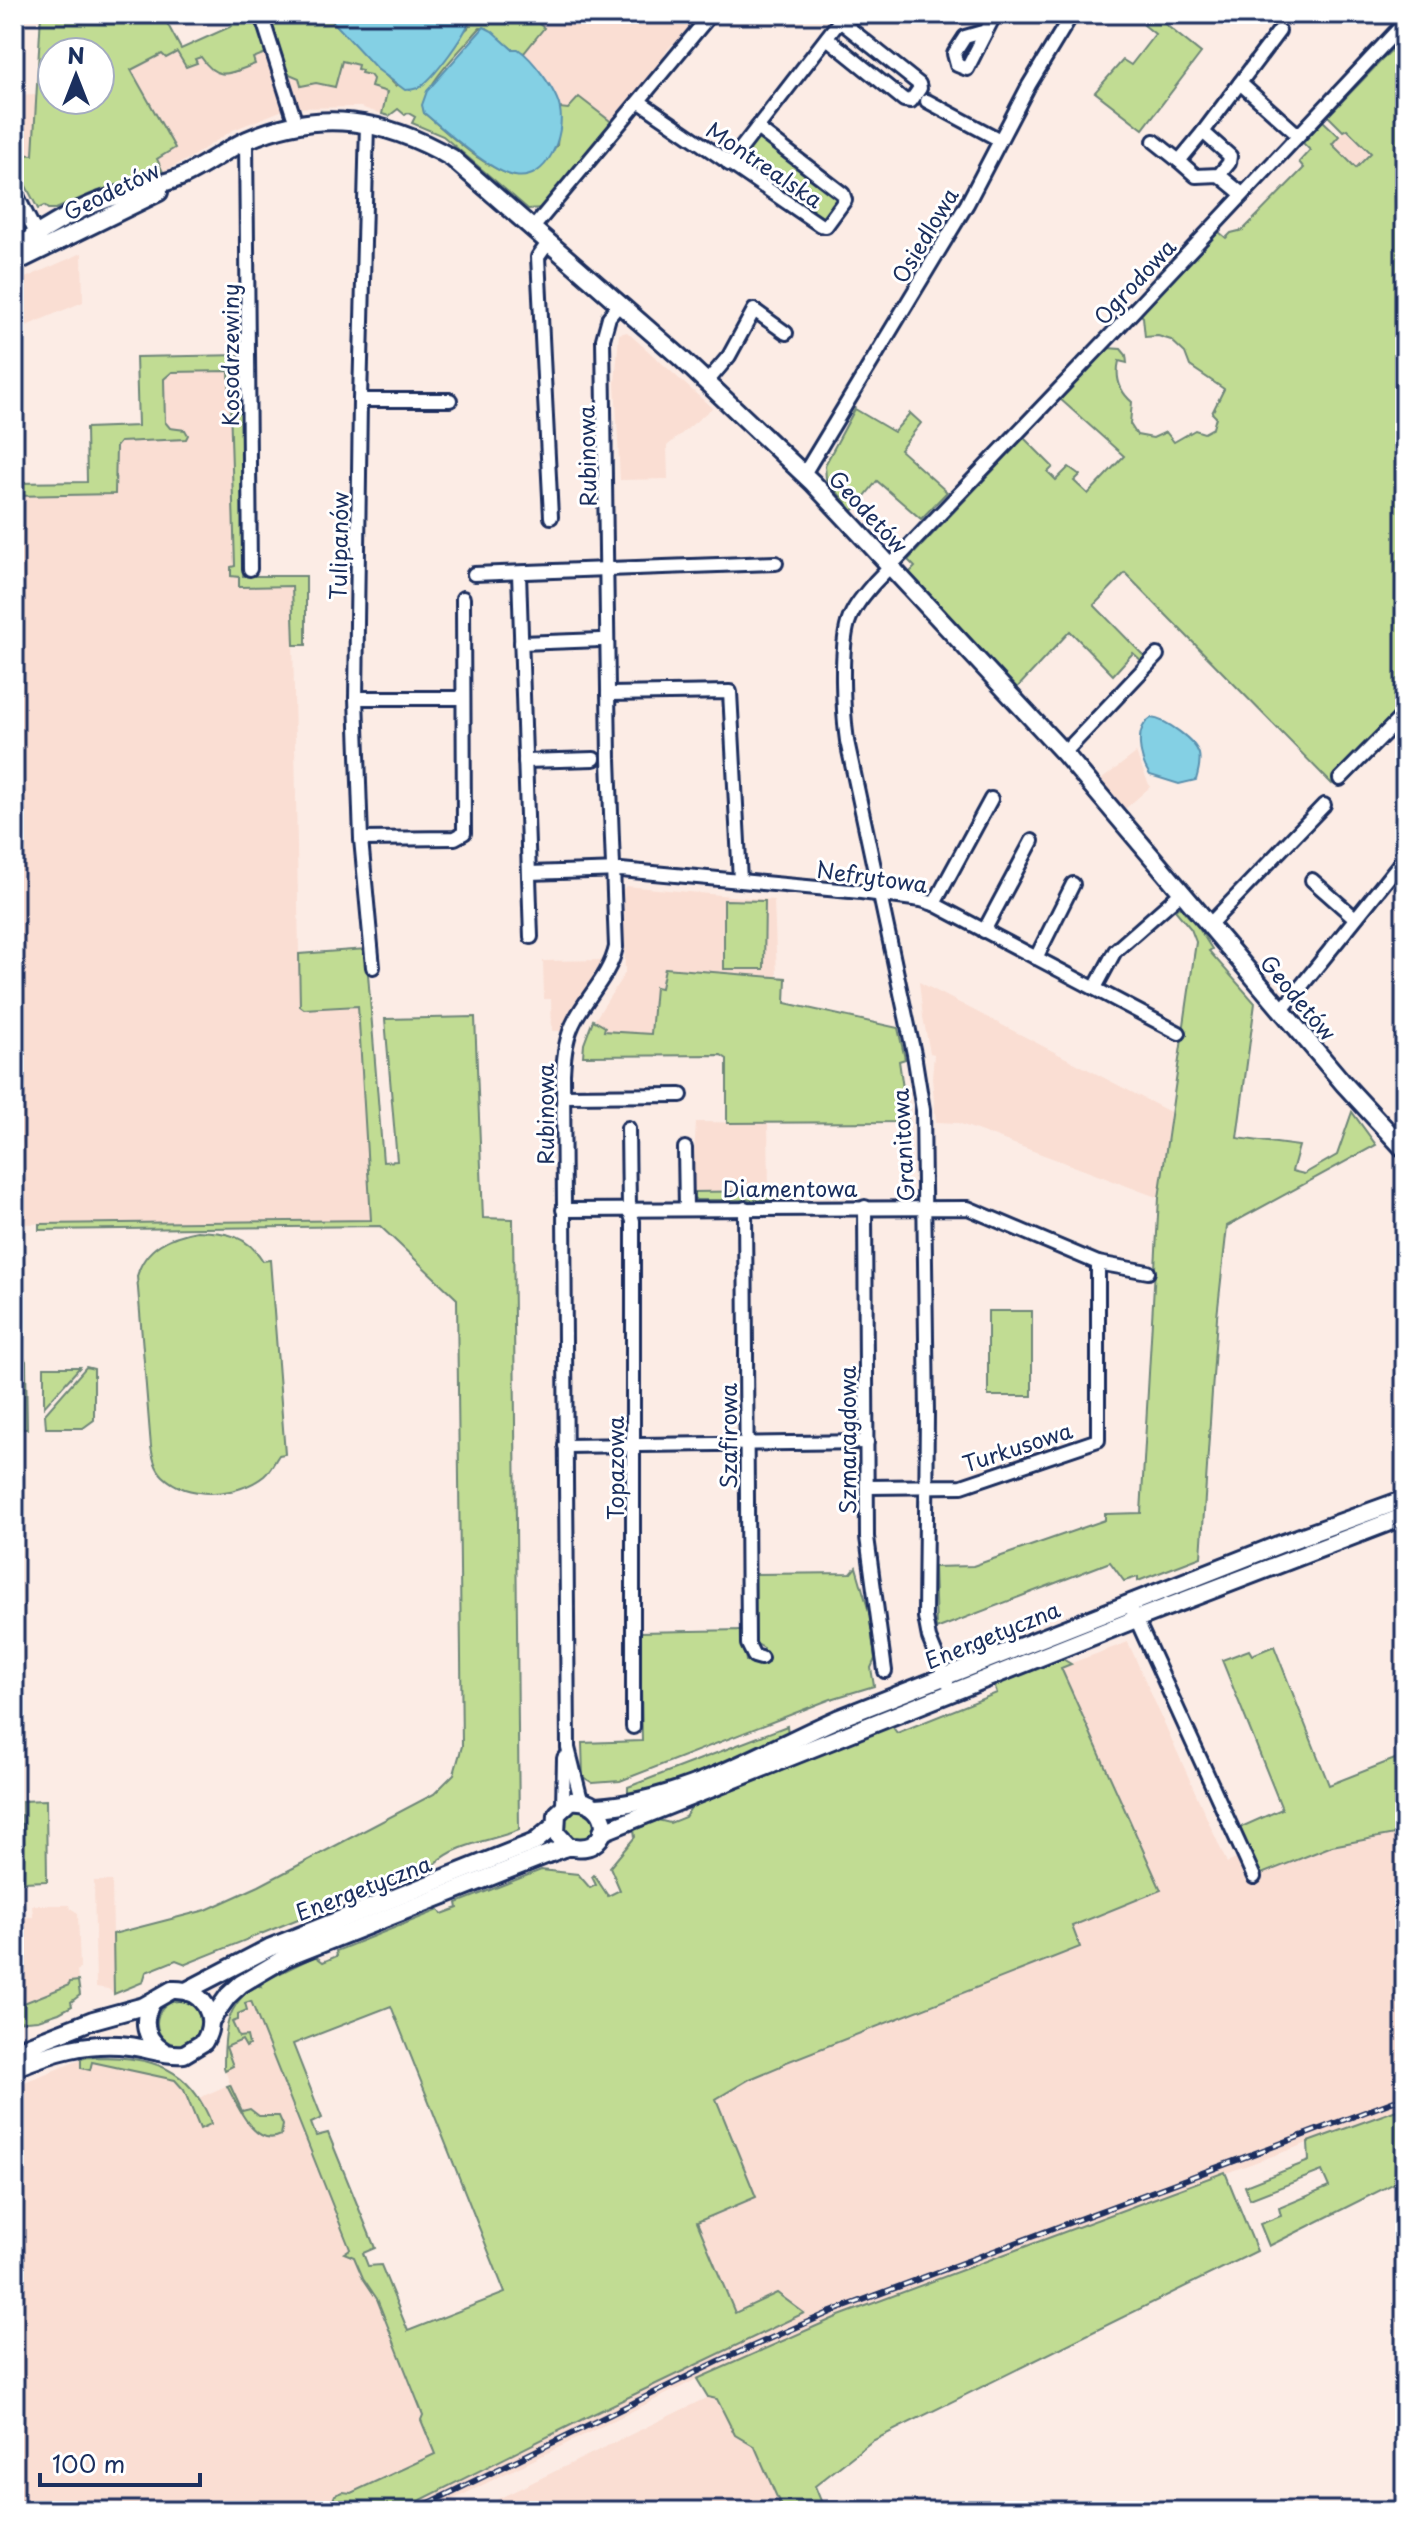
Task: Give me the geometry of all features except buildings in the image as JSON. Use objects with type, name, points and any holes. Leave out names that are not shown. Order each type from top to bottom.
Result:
[{"type":"street","points":[[261,14],[296,124]]},
{"type":"street","points":[[533,228],[711,14]]},
{"type":"street","points":[[967,69],[954,61],[954,54],[965,37],[986,31],[995,14]]},
{"type":"street","name":"Osiedlowa","points":[[804,474],[967,204],[1058,34],[1072,14]]},
{"type":"street","points":[[729,164],[842,18],[919,84],[916,96],[911,101],[904,100],[827,38]]},
{"type":"street","name":"Ogrodowa","points":[[891,565],[1405,22]]},
{"type":"street","points":[[1179,161],[1279,31]]},
{"type":"street","points":[[1240,83],[1298,135]]},
{"type":"street","points":[[927,101],[1000,140]]},
{"type":"street","name":"Montrealska","points":[[640,102],[823,227],[837,214],[845,200],[843,194],[757,128]]},
{"type":"street","name":"Geodetów","points":[[14,248],[40,241],[173,185],[183,176],[246,140],[296,124],[327,121],[367,124],[413,137],[452,158],[804,474],[1064,753],[1405,1150]]},
{"type":"street","name":"Tulipanów","points":[[367,124],[356,698],[361,839],[373,967]]},
{"type":"street","points":[[1203,132],[1230,156],[1229,163],[1219,175]]},
{"type":"street","name":"Kosodrzewiny","points":[[246,140],[250,569]]},
{"type":"street","points":[[1154,141],[1196,176],[1219,175],[1242,194]]},
{"type":"street","points":[[14,190],[40,241]]},
{"type":"street","name":"Geodetów","points":[[14,263],[40,241]]},
{"type":"street","points":[[548,243],[538,257],[551,517]]},
{"type":"street","name":"Rubinowa","points":[[588,1804],[568,1748],[563,1062],[567,1037],[610,967],[616,947],[608,694],[603,339],[609,317],[618,306]]},
{"type":"street","points":[[706,383],[729,356],[754,310],[786,333]]},
{"type":"street","points":[[360,400],[450,400]]},
{"type":"street","points":[[474,574],[776,563]]},
{"type":"street","name":"Granitowa","points":[[891,565],[853,610],[847,624],[843,714],[923,1110],[926,1627],[952,1694]]},
{"type":"street","points":[[519,573],[531,937]]},
{"type":"street","points":[[361,839],[455,838],[464,833],[463,598]]},
{"type":"street","points":[[521,643],[601,640]]},
{"type":"street","points":[[1064,753],[1157,655]]},
{"type":"street","points":[[608,694],[730,692],[740,880]]},
{"type":"street","points":[[356,698],[463,698]]},
{"type":"street","points":[[1340,779],[1405,713]]},
{"type":"street","points":[[525,761],[594,759]]},
{"type":"street","points":[[934,904],[991,799]]},
{"type":"street","points":[[1210,924],[1324,805]]},
{"type":"street","points":[[984,931],[1032,841]]},
{"type":"street","points":[[1282,1010],[1405,857]]},
{"type":"street","name":"Nefrytowa","points":[[529,873],[613,870],[921,900],[934,904],[1179,1033]]},
{"type":"street","points":[[1312,880],[1355,918]]},
{"type":"street","points":[[1036,958],[1073,884]]},
{"type":"street","points":[[1095,988],[1115,951],[1182,892]]},
{"type":"street","points":[[563,1096],[681,1095]]},
{"type":"street","name":"Topazowa","points":[[628,1128],[629,1209],[633,1221],[633,1727]]},
{"type":"street","points":[[685,1148],[686,1208]]},
{"type":"street","name":"Szmaragdowa","points":[[865,1207],[867,1537],[885,1671]]},
{"type":"street","name":"Szafirowa","points":[[745,1208],[748,1644],[754,1656],[761,1658]]},
{"type":"street","name":"Diamentowa","points":[[563,1210],[968,1208],[1098,1263],[1148,1272]]},
{"type":"street","name":"Turkusowa","points":[[867,1487],[962,1486],[1098,1440],[1098,1263]]},
{"type":"street","points":[[565,1446],[867,1442]]},
{"type":"street","name":"Energetyczna","points":[[168,2054],[184,2054],[199,2048],[208,2035],[211,2020],[228,1996],[241,1984],[285,1958],[569,1847],[588,1847],[602,1832],[952,1694],[1133,1611],[1351,1517],[1405,1499]]},
{"type":"street","name":"Energetyczna","points":[[563,1806],[571,1801],[623,1805],[659,1797],[778,1749],[837,1719],[945,1677],[1405,1516]]},
{"type":"street","points":[[1133,1611],[1254,1877]]},
{"type":"street","name":"Rubinowa","points":[[563,1806],[564,1756],[568,1748]]},
{"type":"street","points":[[588,1804],[602,1819],[602,1832]]},
{"type":"street","points":[[563,1806],[554,1826],[559,1839],[569,1847]]},
{"type":"street","name":"Energetyczna","points":[[14,2051],[93,2020],[152,2002],[164,1992],[188,1990],[269,1948],[535,1842],[554,1826]]},
{"type":"street","points":[[188,1990],[206,2005],[211,2020]]},
{"type":"street","points":[[152,2002],[145,2016],[147,2032],[155,2045],[168,2054]]},
{"type":"street","points":[[14,2068],[58,2051],[84,2046],[126,2046],[168,2054]]},
{"type":"shaded area","points":[[527,14],[703,16],[679,47],[673,44],[668,49],[665,59],[614,124],[579,97],[568,109],[560,108],[539,71],[524,53],[544,28]]},
{"type":"shaded area","points":[[279,50],[287,72],[299,78],[302,86],[316,83],[335,87],[342,61],[358,65],[373,79],[372,87],[388,92],[382,114],[360,107],[288,108],[233,130],[163,172],[157,159],[175,148],[130,70],[163,53],[177,52],[195,59],[201,57],[224,75],[255,64],[252,58]]},
{"type":"shaded area","points":[[36,94],[33,155],[14,154],[14,95]]},
{"type":"shaded area","points":[[1346,128],[1372,153],[1357,168],[1331,144]]},
{"type":"shaded area","points":[[82,253],[83,302],[14,331],[14,283]]},
{"type":"shaded area","points":[[627,332],[712,408],[667,446],[668,479],[620,480],[615,383],[619,334]]},
{"type":"shaded area","points":[[242,355],[240,587],[292,586],[300,1006],[305,1009],[358,1005],[371,1220],[14,1224],[14,483],[87,482],[86,428],[138,426],[136,357]]},
{"type":"shaded area","points":[[1136,753],[1150,787],[1125,809],[1101,780]]},
{"type":"shaded area","points":[[626,886],[774,900],[777,977],[666,968],[661,988],[655,988],[651,1034],[604,1031],[604,1027],[594,1021],[625,973],[623,889]]},
{"type":"shaded area","points":[[606,960],[563,1031],[552,1031],[551,999],[544,999],[543,961]]},
{"type":"shaded area","points":[[919,982],[1170,1112],[1159,1198],[958,1123],[936,1122],[932,1078],[934,1054],[930,1053]]},
{"type":"shaded area","points":[[696,1122],[768,1123],[769,1191],[692,1192]]},
{"type":"shaded area","points":[[1128,1642],[1227,1863],[1236,1859],[1246,1880],[1332,1846],[1405,1832],[1405,2107],[839,2316],[697,2379],[430,2511],[399,2511],[803,2314],[777,2294],[735,2314],[697,2221],[756,2197],[716,2099],[1061,1667]]},
{"type":"shaded area","points":[[94,1881],[112,1881],[114,1994],[108,1989],[96,1987]]},
{"type":"shaded area","points":[[32,1905],[69,1905],[78,1913],[78,1981],[14,2007],[14,1918],[33,1917]]},
{"type":"shaded area","points":[[250,1992],[281,2048],[445,2456],[333,2511],[14,2511],[14,2086],[88,2057],[130,2058],[170,2070],[185,2080],[199,2098],[230,2084],[224,2067],[224,2046],[231,2019]]},
{"type":"shaded area","points":[[708,2397],[716,2399],[735,2435],[755,2447],[783,2511],[473,2511]]},
{"type":"green space","points":[[41,14],[162,14],[181,49],[232,26],[227,14],[257,14],[271,51],[253,58],[255,64],[225,74],[213,70],[201,57],[195,59],[197,63],[186,67],[177,52],[166,58],[162,54],[131,70],[175,148],[157,159],[163,172],[95,192],[56,209],[44,206],[38,209],[14,163],[14,154],[33,155],[36,102],[36,116],[116,116],[116,36],[40,36]]},
{"type":"green space","points":[[266,14],[326,14],[396,86],[468,28],[471,14],[527,14],[544,28],[524,53],[512,49],[487,28],[480,28],[435,80],[424,103],[424,113],[467,149],[502,172],[515,176],[557,146],[560,108],[568,109],[579,97],[614,124],[543,208],[528,209],[443,136],[412,123],[415,117],[408,113],[405,115],[398,109],[389,116],[382,114],[387,92],[371,87],[373,79],[361,73],[358,65],[342,61],[335,87],[316,83],[301,86],[299,78],[287,73]]},
{"type":"green space","points":[[1155,16],[1201,53],[1143,129],[1095,92],[1123,60],[1131,65],[1155,34],[1144,25]]},
{"type":"green space","points":[[1405,36],[1405,708],[1332,784],[1125,573],[1094,605],[1147,659],[1144,663],[1133,653],[1113,675],[1070,631],[1016,689],[908,574],[915,567],[908,560],[1024,438],[1053,467],[1048,472],[1056,480],[1069,467],[1080,475],[1074,481],[1088,494],[1124,456],[1060,399],[1108,348],[1121,349],[1126,355],[1127,363],[1119,361],[1118,379],[1121,389],[1132,402],[1130,424],[1137,435],[1153,438],[1166,432],[1174,442],[1195,430],[1204,433],[1213,428],[1216,417],[1212,413],[1224,389],[1190,366],[1185,353],[1171,340],[1158,336],[1145,337],[1140,314],[1219,232],[1226,238],[1243,230],[1304,168],[1299,162],[1310,150],[1303,143],[1323,121],[1339,136],[1332,144],[1356,168],[1371,153],[1347,129],[1343,131],[1328,116]]},
{"type":"green space","points":[[758,136],[835,197],[837,201],[827,217],[818,218],[740,166],[738,161]]},
{"type":"green space","points":[[242,355],[243,576],[306,576],[306,645],[294,645],[292,586],[239,587],[239,577],[231,576],[231,567],[235,566],[229,371],[172,372],[164,379],[165,422],[170,428],[185,430],[188,435],[186,439],[120,442],[116,447],[115,494],[14,496],[14,483],[87,482],[86,428],[138,426],[136,357]]},
{"type":"green space","points":[[855,409],[894,432],[910,413],[921,423],[900,450],[947,492],[921,519],[877,481],[853,511],[826,479],[825,465]]},
{"type":"green space","points":[[724,900],[765,901],[764,969],[724,969]]},
{"type":"green space","points":[[1180,907],[1198,927],[1212,949],[1209,951],[1255,1003],[1237,1138],[1299,1146],[1292,1171],[1304,1174],[1337,1155],[1352,1112],[1376,1145],[1227,1226],[1217,1317],[1201,1557],[1138,1581],[1138,1577],[1124,1581],[1110,1562],[936,1629],[934,1567],[973,1566],[1105,1520],[1105,1514],[1141,1513],[1159,1198],[1196,942],[1191,929],[1175,910]]},
{"type":"green space","points":[[366,949],[383,1162],[397,1161],[385,1019],[475,1017],[483,1218],[513,1219],[519,1830],[454,1851],[435,1864],[186,1964],[176,1960],[146,1972],[143,1982],[114,1994],[113,1934],[206,1910],[259,1886],[434,1794],[454,1774],[462,1746],[457,1299],[380,1226],[39,1230],[39,1224],[371,1220],[358,1006],[304,1009],[300,1006],[299,954]]},
{"type":"green space","points":[[665,968],[786,978],[785,1003],[898,1028],[905,1059],[899,1061],[908,1122],[727,1123],[727,1059],[721,1055],[583,1056],[593,1020],[605,1027],[604,1031],[651,1034],[655,987],[661,988]]},
{"type":"green space","points":[[780,1191],[781,1200],[696,1200],[692,1196],[692,1192]]},
{"type":"green space","points":[[197,1231],[217,1232],[243,1240],[263,1261],[270,1260],[285,1454],[279,1455],[266,1474],[253,1483],[227,1492],[199,1492],[173,1484],[158,1470],[151,1447],[137,1276],[146,1257],[160,1244]]},
{"type":"green space","points":[[988,1311],[1032,1311],[1032,1396],[988,1396]]},
{"type":"green space","points":[[14,1345],[26,1361],[27,1429],[14,1429]]},
{"type":"green space","points":[[44,1367],[80,1367],[44,1407]]},
{"type":"green space","points":[[86,1367],[94,1369],[94,1420],[83,1428],[46,1428],[45,1414]]},
{"type":"green space","points":[[856,1567],[869,1612],[875,1659],[871,1668],[874,1686],[831,1699],[620,1781],[593,1783],[583,1777],[582,1743],[642,1741],[640,1632],[742,1630],[746,1661],[765,1660],[764,1648],[755,1643],[755,1574],[851,1573]]},
{"type":"green space","points":[[1274,1646],[1329,1785],[1405,1755],[1405,1832],[1332,1846],[1259,1875],[1239,1828],[1282,1809],[1222,1660],[1249,1650],[1252,1655]]},
{"type":"green space","points":[[1061,1658],[1071,1664],[1061,1668],[1161,1890],[1072,1926],[1080,1947],[784,2063],[716,2099],[756,2197],[697,2222],[735,2313],[777,2293],[804,2313],[399,2511],[314,2511],[317,2506],[323,2508],[331,2505],[335,2495],[351,2493],[435,2454],[421,2420],[423,2415],[377,2299],[354,2257],[344,2253],[350,2249],[251,2001],[245,2003],[247,2010],[238,2014],[238,2020],[232,2022],[239,2037],[247,2036],[249,2045],[246,2047],[242,2040],[226,2047],[233,2066],[225,2070],[224,2055],[228,2021],[238,2001],[257,1985],[261,1987],[260,1983],[315,1956],[323,1962],[337,1956],[336,1951],[439,1910],[442,1914],[458,1908],[457,1903],[541,1870],[578,1874],[590,1888],[596,1885],[594,1875],[608,1896],[620,1890],[610,1867],[635,1837],[634,1830],[658,1820],[670,1823],[685,1817],[692,1806],[892,1726],[897,1733],[997,1693],[997,1684]],"holes":[[[391,2006],[505,2293],[408,2331],[381,2265],[368,2266],[363,2253],[375,2248],[328,2133],[316,2136],[311,2123],[322,2118],[293,2044]]]},
{"type":"green space","points":[[787,1726],[788,1733],[784,1739],[656,1792],[628,1799],[628,1787]]},
{"type":"green space","points":[[46,1800],[47,1881],[23,1882],[22,1801]]},
{"type":"green space","points":[[579,1809],[589,1814],[594,1824],[589,1834],[579,1839],[569,1834],[564,1824],[569,1814]]},
{"type":"green space","points":[[78,1981],[80,1995],[71,2002],[72,2006],[38,2020],[14,2022],[14,2007]]},
{"type":"green space","points":[[179,2001],[195,2007],[201,2023],[195,2039],[179,2045],[163,2039],[157,2023],[163,2007]]},
{"type":"green space","points":[[81,2059],[136,2060],[166,2068],[191,2087],[211,2124],[200,2129],[184,2090],[175,2080],[92,2062],[90,2070],[81,2068]]},
{"type":"green space","points":[[230,2085],[242,2111],[250,2109],[259,2116],[279,2116],[283,2125],[281,2135],[271,2138],[255,2130],[236,2103],[227,2086]]},
{"type":"green space","points":[[1405,2107],[1405,2178],[1269,2246],[1260,2224],[1281,2216],[1279,2208],[1329,2187],[1322,2171],[1250,2199],[1245,2186],[1309,2161],[1308,2142]]},
{"type":"green space","points":[[1225,2172],[1257,2251],[872,2441],[815,2486],[825,2511],[783,2511],[755,2447],[735,2435],[717,2399],[708,2397],[697,2379],[839,2316]]},
{"type":"water","points":[[326,14],[471,14],[458,42],[432,76],[418,88],[405,90],[377,69]]},
{"type":"water","points":[[484,27],[530,60],[549,84],[558,102],[561,119],[557,143],[545,164],[527,176],[515,176],[493,167],[424,113],[422,105],[427,91]]},
{"type":"water","points":[[1151,718],[1179,731],[1196,748],[1200,760],[1196,780],[1179,784],[1150,775],[1143,761],[1140,737],[1145,723]]},
{"type":"railway","points":[[413,2511],[719,2361],[831,2312],[1405,2097]]}]
